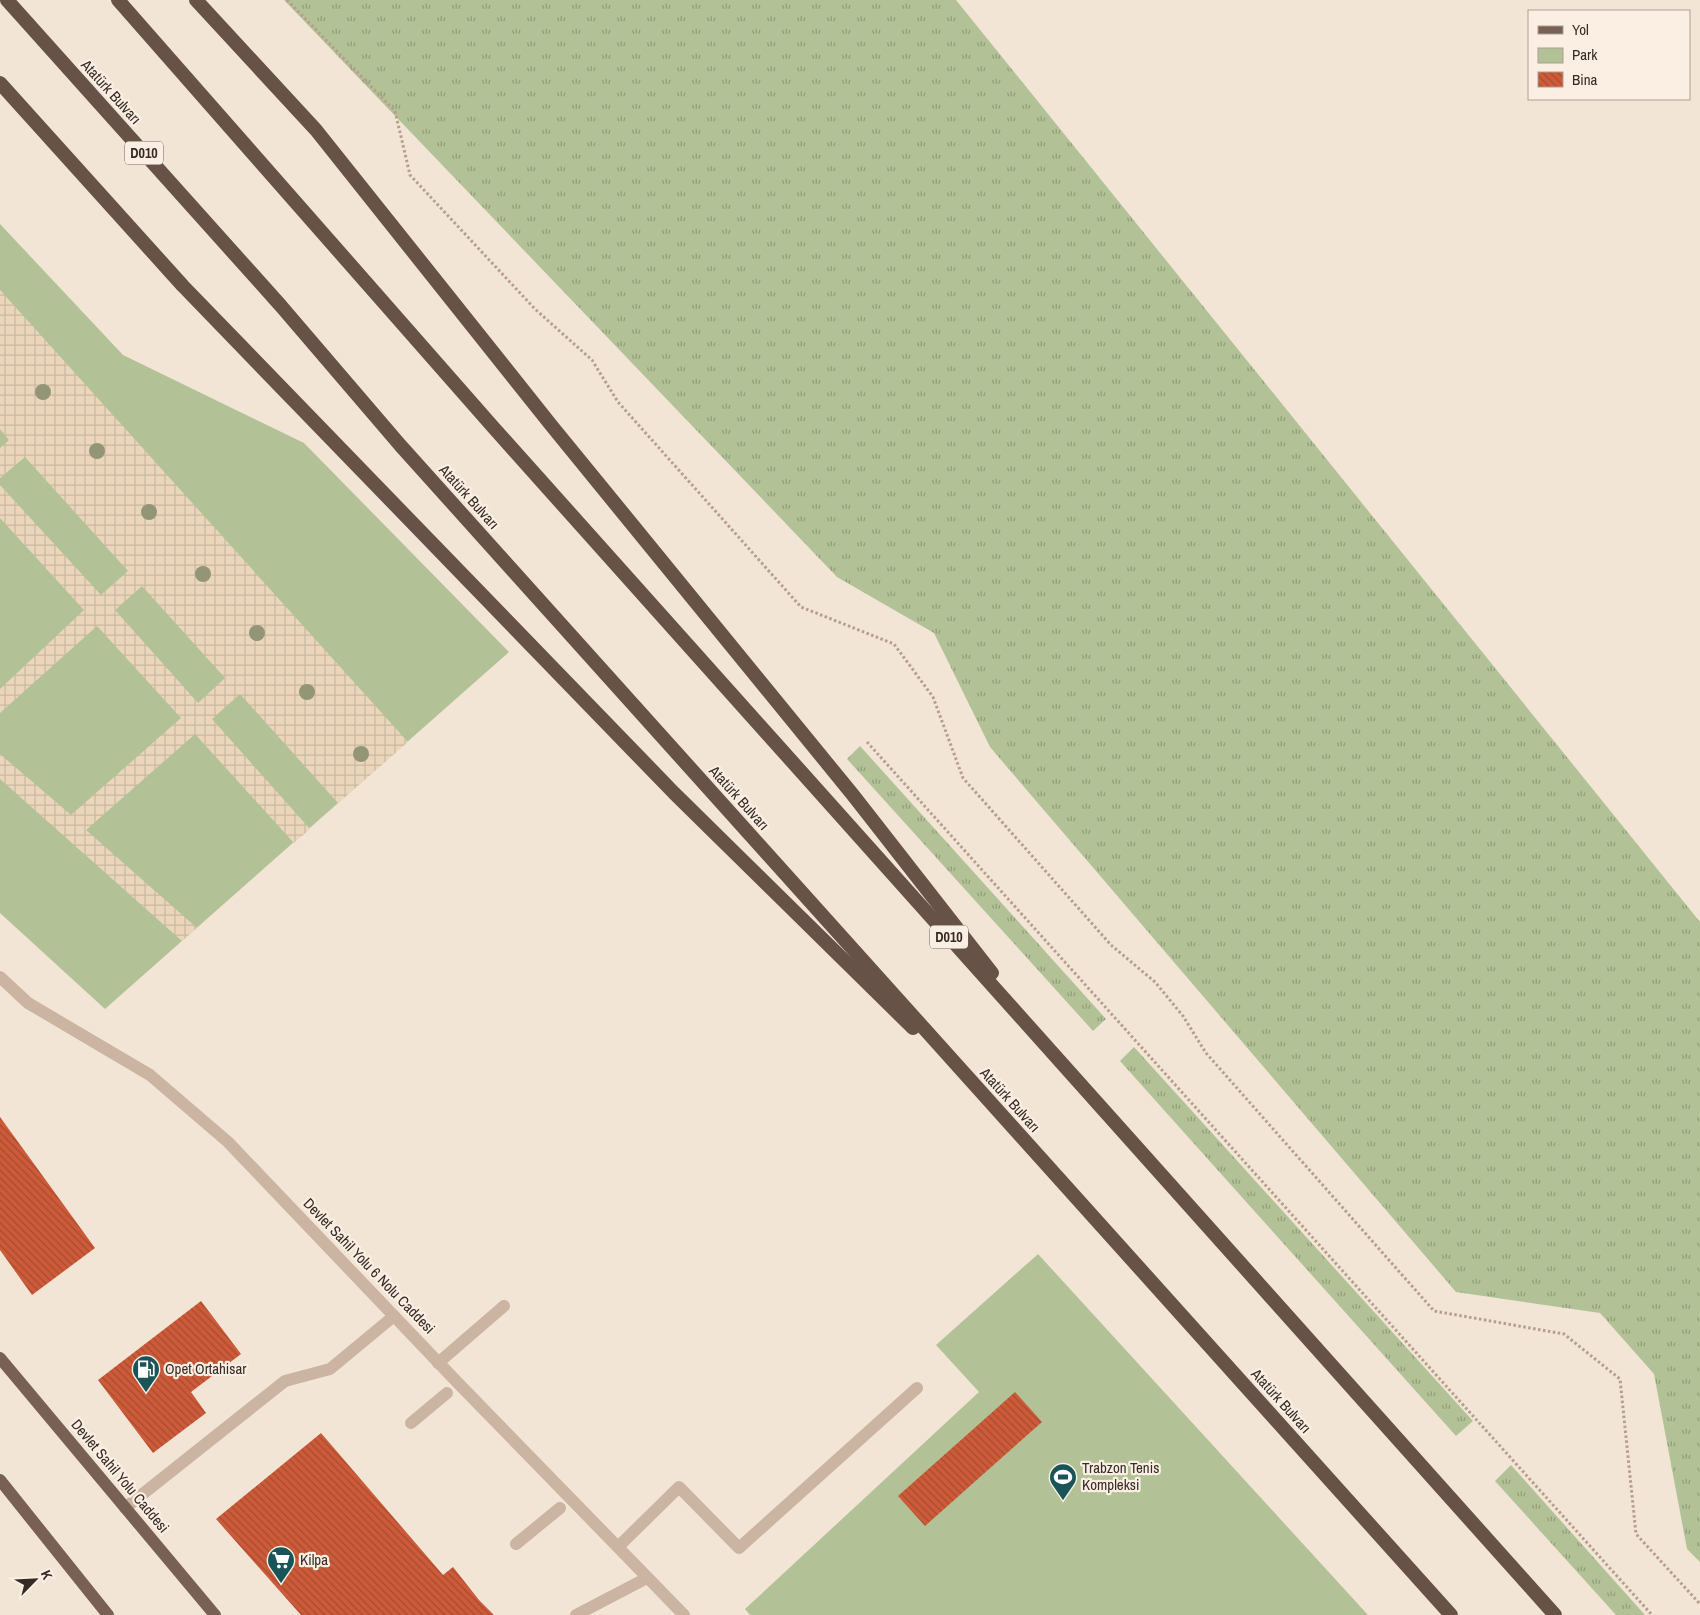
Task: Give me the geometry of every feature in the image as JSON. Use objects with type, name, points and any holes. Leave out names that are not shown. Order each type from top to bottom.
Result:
[{"type":"highway","name":"Atatürk Bulvarı","points":[[7,0],[281,306],[400,445],[1451,1615]]},
{"type":"highway","name":"D010","points":[[118,0],[493,427],[1555,1615]]},
{"type":"highway","points":[[196,0],[316,130],[557,433],[853,795],[1071,1074]]},
{"type":"highway","points":[[0,83],[183,286],[639,757],[1013,1128]]},
{"type":"main road","name":"Devlet Sahil Yolu Caddesi","points":[[0,1358],[215,1615]]},
{"type":"main road","points":[[0,1480],[108,1615]]},
{"type":"lane","name":"Devlet Sahil Yolu 6 Nolu Caddesi","points":[[0,977],[28,1003],[150,1075],[228,1142],[438,1363],[684,1615]]},
{"type":"lane","points":[[438,1363],[504,1306]]},
{"type":"lane","points":[[125,1508],[285,1381],[330,1369],[394,1316]]},
{"type":"lane","points":[[618,1547],[679,1487],[739,1548],[917,1388]]},
{"type":"lane","points":[[411,1423],[447,1393]]},
{"type":"lane","points":[[516,1544],[560,1508]]},
{"type":"lane","points":[[576,1615],[647,1578]]},
{"type":"path","points":[[287,0],[395,110],[410,175],[535,309],[592,360],[618,402],[801,607],[894,644],[933,697],[963,778],[1111,945],[1155,982],[1182,1016],[1206,1053],[1434,1311],[1564,1334],[1620,1379],[1636,1534],[1700,1604]]},
{"type":"path","points":[[867,742],[1652,1615]]},
{"type":"green space","points":[[284,0],[956,0],[1700,922],[1700,1562],[1687,1549],[1654,1374],[1600,1313],[1456,1292],[990,747],[934,633],[837,577]]},
{"type":"green space","points":[[0,224],[123,355],[304,443],[509,652],[105,1009],[0,913]]},
{"type":"green space","points":[[860,746],[1106,1019],[1093,1031],[847,759]]},
{"type":"green space","points":[[1134,1047],[1473,1421],[1456,1436],[1120,1061]]},
{"type":"green space","name":"Trabzon Tenis Kompleksi","points":[[1038,1254],[1368,1615],[750,1615],[745,1609],[979,1392],[936,1345]]},
{"type":"green space","points":[[1511,1465],[1645,1615],[1616,1615],[1495,1481]]},
{"type":"shaded area","points":[[0,290],[408,742],[338,803],[240,694],[212,719],[310,829],[294,843],[195,734],[86,830],[197,928],[182,941],[0,779],[0,754],[71,815],[181,718],[97,626],[0,713],[0,689],[84,610],[0,518],[0,485],[101,595],[128,571],[25,457],[0,478],[0,448],[9,440],[0,429]],"holes":[[[142,586],[225,678],[198,703],[115,610]]]},
{"type":"building","points":[[0,1117],[95,1248],[32,1295],[0,1250]]},
{"type":"building","points":[[201,1301],[241,1354],[191,1392],[206,1413],[153,1453],[98,1380]]},
{"type":"building","points":[[1015,1392],[1042,1422],[925,1526],[898,1496]]},
{"type":"building","points":[[321,1433],[443,1575],[453,1567],[479,1600],[494,1615],[301,1615],[216,1519]]},
{"type":"place","name":"Opet Ortahisar","points":[[146,1393]]},
{"type":"place","name":"Trabzon Tenis Kompleksi","points":[[1063,1501]]},
{"type":"place","name":"Kilpa","points":[[281,1584]]}]
